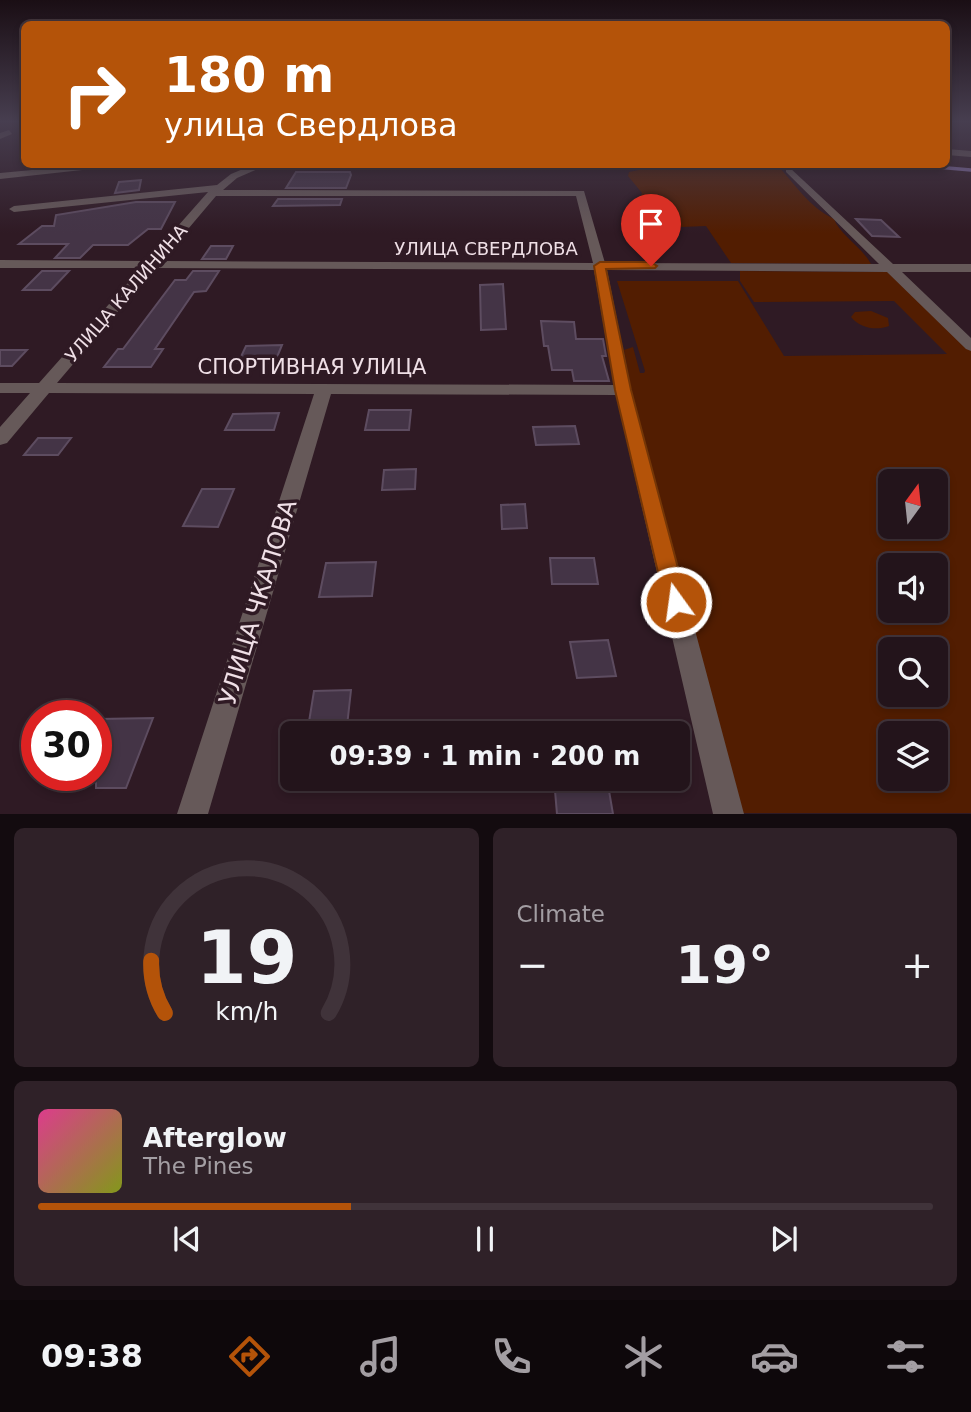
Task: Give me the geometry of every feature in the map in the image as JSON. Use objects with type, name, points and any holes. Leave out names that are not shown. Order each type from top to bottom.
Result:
[{"type":"street","points":[[44,172],[48,168]]},
{"type":"street","points":[[0,176],[88,168]]},
{"type":"street","name":"УЛИЦА КАЛИНИНА","points":[[0,439],[216,191],[242,172],[254,168]]},
{"type":"street","points":[[789,170],[971,346]]},
{"type":"street","points":[[13,209],[216,191],[580,193],[600,266],[623,390],[729,814]]},
{"type":"street","name":"УЛИЦА СВЕРДЛОВА","points":[[0,264],[971,268]]},
{"type":"street","name":"СПОРТИВНАЯ УЛИЦА","points":[[0,388],[623,390]]},
{"type":"street","name":"УЛИЦА ЧКАЛОВА","points":[[192,814],[324,390]]},
{"type":"shaded area","points":[[780,168],[810,202],[834,219],[871,264],[731,263],[706,226],[681,227],[667,210],[639,204],[642,193],[628,176],[629,172]]},
{"type":"shaded area","points":[[740,271],[890,272],[971,349],[971,813],[743,813],[634,403],[624,350],[633,347],[640,373],[645,371],[617,281],[738,281],[784,356],[947,354],[894,301],[754,302],[740,281]]},
{"type":"shaded area","points":[[871,311],[888,318],[889,326],[868,328],[851,317],[855,312]]},
{"type":"building","points":[[296,172],[350,172],[351,175],[346,188],[286,188]]},
{"type":"building","points":[[141,180],[139,190],[115,193],[119,182]]},
{"type":"building","points":[[278,199],[342,199],[340,205],[273,206]]},
{"type":"building","points":[[136,202],[175,202],[161,229],[148,229],[128,245],[93,245],[80,258],[55,258],[68,244],[19,244],[42,226],[54,226],[56,215]]},
{"type":"building","points":[[856,219],[881,220],[899,237],[872,236]]},
{"type":"building","points":[[211,246],[233,246],[226,259],[202,259]]},
{"type":"building","points":[[42,271],[69,271],[51,290],[23,290]]},
{"type":"building","points":[[193,271],[219,271],[206,291],[194,292],[155,349],[163,349],[151,367],[104,367],[118,349],[123,349],[175,280],[186,280]]},
{"type":"building","points":[[503,284],[506,329],[481,330],[480,285]]},
{"type":"building","points":[[541,321],[574,322],[576,339],[603,339],[606,356],[602,356],[609,381],[574,381],[572,370],[552,370],[548,346],[544,346]]},
{"type":"building","points":[[282,345],[275,362],[238,363],[246,346]]},
{"type":"building","points":[[0,350],[27,350],[12,366],[0,366]]},
{"type":"building","points":[[369,410],[411,410],[409,430],[365,430]]},
{"type":"building","points":[[279,413],[274,430],[225,430],[233,414]]},
{"type":"building","points":[[575,426],[579,444],[536,445],[533,427]]},
{"type":"building","points":[[38,438],[71,438],[58,455],[24,455]]},
{"type":"building","points":[[416,469],[415,489],[382,490],[384,470]]},
{"type":"building","points":[[202,489],[234,489],[218,527],[183,526]]},
{"type":"building","points":[[525,504],[527,528],[502,529],[501,505]]},
{"type":"building","points":[[550,558],[594,558],[598,584],[552,584]]},
{"type":"building","points":[[376,562],[372,596],[319,597],[326,563]]},
{"type":"building","points":[[608,640],[616,676],[577,678],[570,642]]},
{"type":"building","points":[[351,690],[348,721],[309,721],[314,691]]},
{"type":"building","points":[[153,718],[126,788],[112,788],[112,719]]},
{"type":"building","points":[[555,791],[609,791],[613,814],[557,814]]},
{"type":"waterway","points":[[948,168],[971,170]]},
{"type":"route","points":[[651,266],[600,266],[623,390],[676,602]]}]
